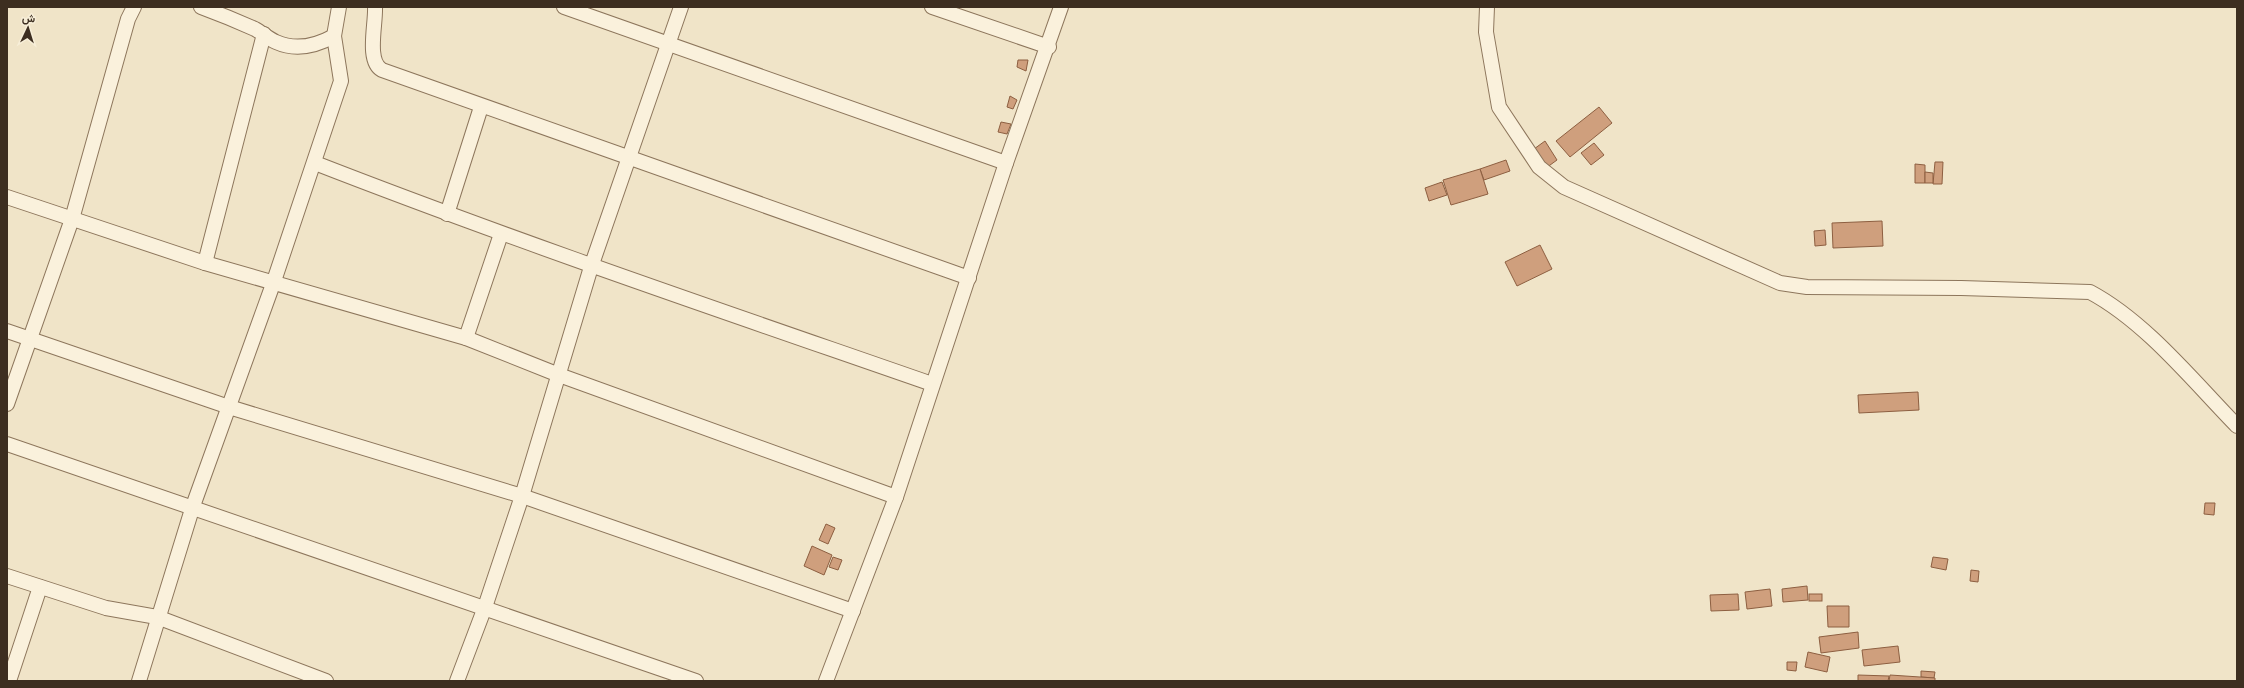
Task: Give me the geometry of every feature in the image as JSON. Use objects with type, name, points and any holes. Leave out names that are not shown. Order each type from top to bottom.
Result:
[{"type":"street","points":[[7,404],[72,219],[128,19],[134,7]]},
{"type":"street","points":[[201,7],[228,17],[264,34],[274,41],[295,47],[322,42],[334,36]]},
{"type":"street","points":[[139,681],[157,617],[192,506],[273,284],[315,163],[341,81],[334,36],[339,7]]},
{"type":"street","points":[[375,7],[373,59],[376,67],[481,107],[969,278]]},
{"type":"street","points":[[564,7],[1006,162]]},
{"type":"street","points":[[457,681],[485,607],[522,496],[591,266],[681,7]]},
{"type":"street","points":[[932,7],[1048,47]]},
{"type":"street","points":[[826,681],[896,497],[1006,162],[1061,7]]},
{"type":"street","points":[[1487,7],[1486,32],[1499,107],[1539,166],[1564,188],[1780,283],[1807,287],[1961,288],[2090,292],[2104,299],[2137,324],[2237,426]]},
{"type":"street","points":[[205,263],[264,34]]},
{"type":"street","points":[[446,214],[481,107]]},
{"type":"street","points":[[315,163],[501,234],[932,384]]},
{"type":"street","points":[[7,197],[273,284],[466,338],[559,375],[896,497]]},
{"type":"street","points":[[466,338],[501,234]]},
{"type":"street","points":[[7,331],[29,340],[229,408],[522,496],[853,611]]},
{"type":"street","points":[[7,444],[192,506],[696,681]]},
{"type":"street","points":[[7,576],[40,588],[106,608],[157,617],[292,676],[326,681]]},
{"type":"street","points":[[10,681],[40,588]]},
{"type":"building","points":[[1018,60],[1028,60],[1026,71],[1017,67]]},
{"type":"building","points":[[1010,96],[1017,100],[1013,109],[1007,107]]},
{"type":"building","points":[[1599,107],[1612,123],[1570,157],[1556,141]]},
{"type":"building","points":[[1001,122],[1011,124],[1007,134],[998,132]]},
{"type":"building","points":[[1545,141],[1557,160],[1546,168],[1534,149]]},
{"type":"building","points":[[1594,143],[1604,155],[1591,165],[1581,153]]},
{"type":"building","points":[[1506,160],[1510,171],[1484,180],[1480,169]]},
{"type":"building","points":[[1935,162],[1943,162],[1942,184],[1933,184]]},
{"type":"building","points":[[1915,164],[1925,165],[1925,183],[1915,183]]},
{"type":"building","points":[[1480,169],[1488,194],[1451,205],[1443,180]]},
{"type":"building","points":[[1925,172],[1933,173],[1933,183],[1925,183]]},
{"type":"building","points":[[1442,182],[1447,195],[1429,201],[1425,188]]},
{"type":"building","points":[[1882,221],[1883,246],[1833,248],[1832,223]]},
{"type":"building","points":[[1825,230],[1826,245],[1815,246],[1814,231]]},
{"type":"building","points":[[1540,245],[1552,269],[1517,286],[1505,262]]},
{"type":"building","points":[[1918,392],[1919,410],[1859,413],[1858,395]]},
{"type":"building","points":[[2205,503],[2215,503],[2214,515],[2204,514]]},
{"type":"building","points":[[826,524],[835,528],[828,544],[819,540]]},
{"type":"building","points":[[812,546],[832,555],[824,575],[804,566]]},
{"type":"building","points":[[833,557],[842,560],[838,570],[829,567]]},
{"type":"building","points":[[1933,557],[1948,559],[1946,570],[1931,567]]},
{"type":"building","points":[[1971,570],[1979,571],[1978,582],[1970,581]]},
{"type":"building","points":[[1807,586],[1808,600],[1783,602],[1782,589]]},
{"type":"building","points":[[1770,589],[1772,606],[1747,609],[1745,592]]},
{"type":"building","points":[[1738,594],[1739,610],[1711,611],[1710,595]]},
{"type":"building","points":[[1809,594],[1822,594],[1822,601],[1809,601]]},
{"type":"building","points":[[1827,606],[1849,606],[1849,627],[1828,627]]},
{"type":"building","points":[[1858,632],[1859,648],[1821,653],[1819,637]]},
{"type":"building","points":[[1898,646],[1900,662],[1864,666],[1862,650]]},
{"type":"building","points":[[1808,652],[1830,657],[1827,672],[1805,667]]},
{"type":"building","points":[[1787,662],[1797,662],[1796,671],[1787,670]]},
{"type":"building","points":[[1921,671],[1935,672],[1934,678],[1921,677]]},
{"type":"building","points":[[1858,675],[1889,676],[1888,681],[1858,681]]},
{"type":"building","points":[[1890,675],[1935,678],[1935,681],[1889,681]]}]
